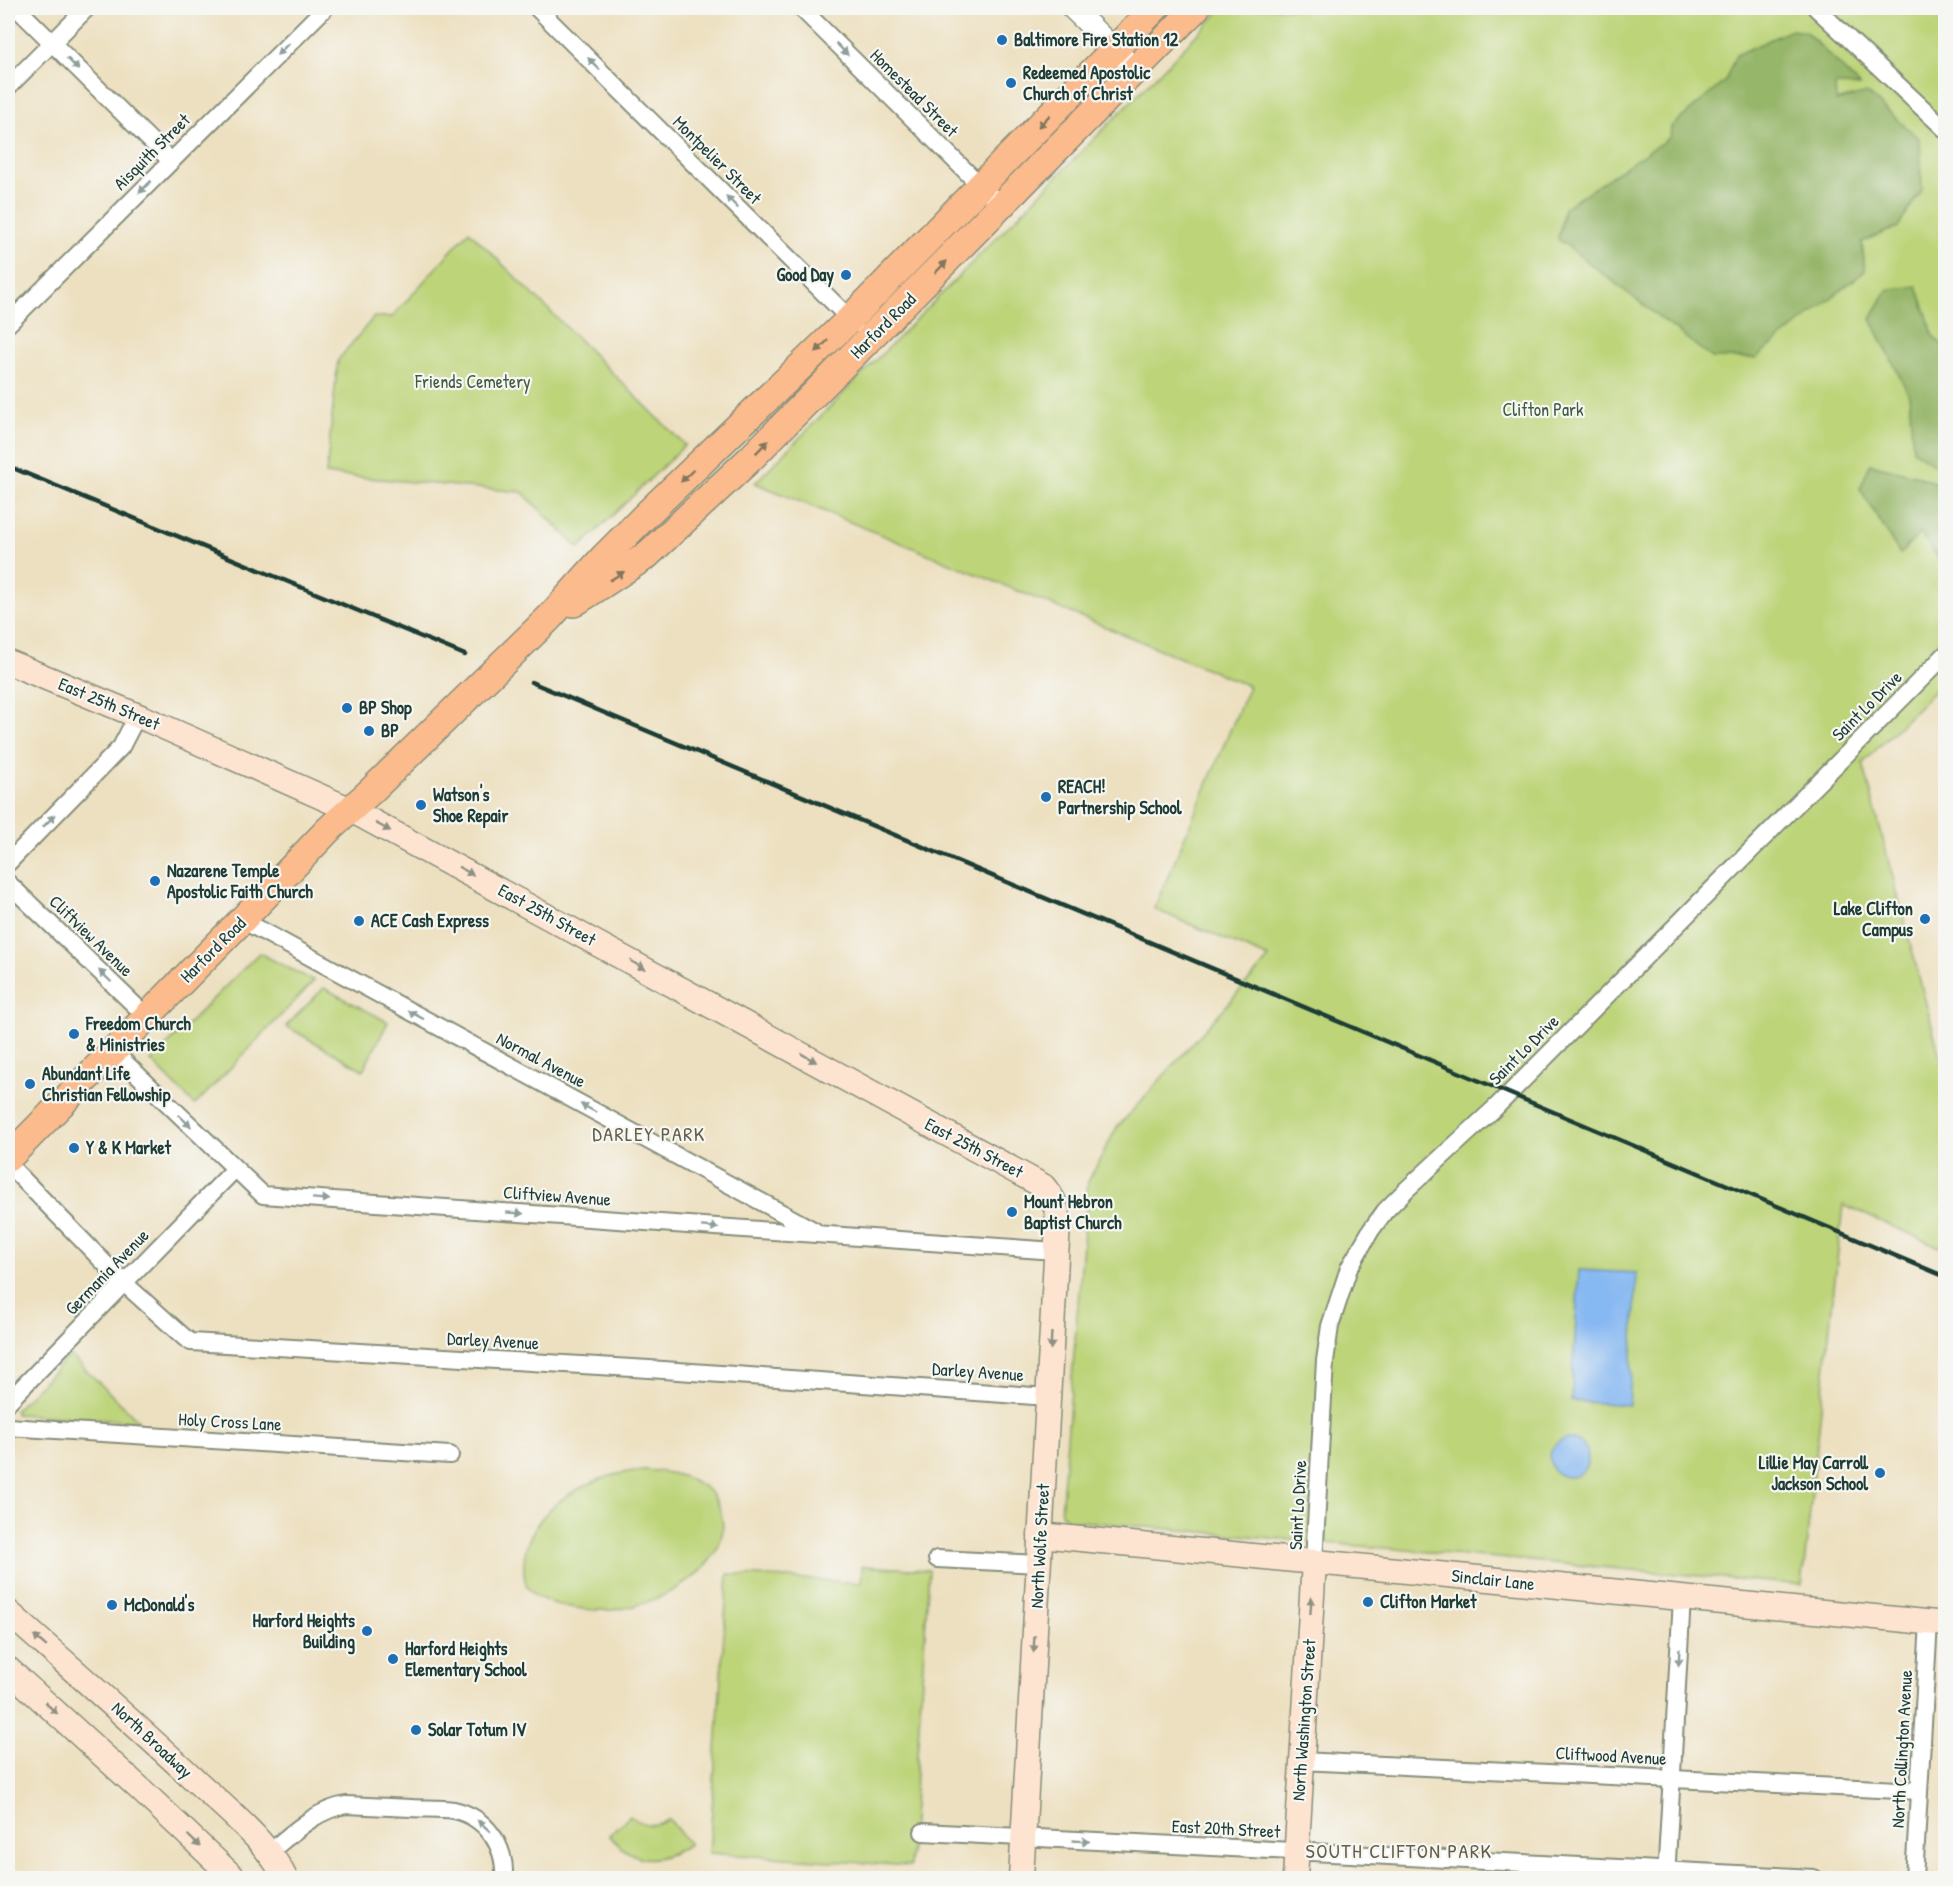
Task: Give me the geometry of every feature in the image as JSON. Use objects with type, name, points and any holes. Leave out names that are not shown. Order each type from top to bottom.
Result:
[{"type":"main road","name":"Harford Road","points":[[8,1158],[328,830],[549,618],[604,557],[850,319],[1155,8]]},
{"type":"main road","name":"Harford Road","points":[[549,618],[646,556],[751,458],[1196,8]]},
{"type":"main road","name":"East 25th Street","points":[[8,662],[351,810],[1025,1175],[1043,1186],[1052,1197],[1058,1213]]},
{"type":"main road","name":"North Wolfe Street","points":[[1021,1878],[1058,1213]]},
{"type":"main road","name":"Sinclair Lane","points":[[1040,1535],[1937,1623]]},
{"type":"main road","name":"North Washington Street","points":[[1295,1878],[1314,1562]]},
{"type":"main road","name":"North Broadway","points":[[8,1612],[196,1781],[261,1844],[285,1878]]},
{"type":"main road","points":[[8,1669],[234,1878]]},
{"type":"street","points":[[17,8],[171,161]]},
{"type":"street","points":[[8,87],[87,8]]},
{"type":"street","name":"Aisquith Street","points":[[8,324],[324,8]]},
{"type":"street","name":"Montpelier Street","points":[[537,8],[870,339]]},
{"type":"street","name":"Homestead Street","points":[[801,8],[1001,206]]},
{"type":"street","points":[[1072,8],[1135,69]]},
{"type":"street","points":[[1816,8],[1946,130]]},
{"type":"street","name":"Saint Lo Drive","points":[[1314,1562],[1325,1361],[1330,1326],[1346,1276],[1371,1230],[1400,1197],[1495,1108],[1946,654]]},
{"type":"street","points":[[8,862],[121,747],[137,716]]},
{"type":"street","name":"Cliftview Avenue","points":[[8,883],[147,1017]]},
{"type":"street","name":"Normal Avenue","points":[[242,920],[821,1234]]},
{"type":"street","name":"Cliftview Avenue","points":[[113,1051],[262,1195],[1056,1251]]},
{"type":"street","name":"Darley Avenue","points":[[8,1164],[124,1283],[192,1342],[673,1371],[1048,1397]]},
{"type":"street","name":"Germania Avenue","points":[[8,1402],[235,1169]]},
{"type":"street","name":"Holy Cross Lane","points":[[8,1427],[450,1455]]},
{"type":"street","points":[[937,1559],[1038,1564]]},
{"type":"street","points":[[1666,1875],[1682,1598]]},
{"type":"street","name":"North Collington Avenue","points":[[1914,1878],[1919,1791],[1937,1623]]},
{"type":"street","name":"Cliftwood Avenue","points":[[1301,1761],[1919,1791]]},
{"type":"street","points":[[268,1853],[316,1815],[334,1807],[346,1805],[452,1810],[480,1821],[493,1834],[501,1849],[505,1867],[504,1878]]},
{"type":"street","name":"East 20th Street","points":[[924,1832],[1296,1852],[1497,1870],[1814,1878]]},
{"type":"green space","name":"Clifton Park","points":[[1223,8],[1945,8],[1945,680],[1863,763],[1945,1076],[1945,1249],[1843,1205],[1802,1585],[1068,1520],[1061,1513],[1088,1182],[1116,1129],[1269,958],[1154,909],[1249,686],[755,483]]},
{"type":"green space","points":[[1791,30],[1806,32],[1860,86],[1835,85],[1836,101],[1867,93],[1920,139],[1922,190],[1898,227],[1862,242],[1865,271],[1756,358],[1712,358],[1558,239],[1564,208],[1670,137],[1671,127],[1725,81],[1736,55]]},
{"type":"green space","name":"Friends Cemetery","points":[[469,231],[685,445],[579,548],[522,492],[326,474],[338,360],[374,317],[392,317]]},
{"type":"green space","points":[[1917,286],[1934,337],[1945,348],[1945,472],[1913,450],[1909,395],[1871,319],[1887,290]]},
{"type":"green space","points":[[1870,464],[1914,475],[1945,486],[1945,565],[1920,533],[1900,554],[1860,489]]},
{"type":"green space","points":[[259,953],[314,981],[195,1105],[151,1061]]},
{"type":"green space","points":[[324,988],[388,1022],[363,1070],[286,1026]]},
{"type":"green space","points":[[70,1355],[139,1421],[16,1414],[15,1410]]},
{"type":"green space","points":[[644,1470],[669,1473],[693,1480],[704,1487],[719,1505],[723,1531],[717,1549],[707,1564],[686,1583],[660,1597],[619,1609],[597,1610],[567,1606],[549,1602],[529,1590],[525,1580],[525,1556],[531,1535],[543,1517],[559,1501],[578,1489],[600,1479]]},
{"type":"green space","points":[[862,1566],[929,1570],[910,1866],[709,1853],[728,1574],[861,1583]]},
{"type":"green space","points":[[630,1816],[649,1824],[659,1824],[669,1819],[689,1844],[666,1856],[656,1858],[636,1856],[627,1852],[609,1835]]},
{"type":"water","points":[[1579,1270],[1637,1273],[1629,1405],[1571,1401]]},
{"type":"water","points":[[1569,1439],[1582,1445],[1588,1458],[1582,1471],[1569,1477],[1556,1471],[1550,1458],[1556,1445]]},
{"type":"railway","points":[[8,466],[465,655]]},
{"type":"railway","points":[[531,682],[1946,1277]]},
{"type":"place","name":"Baltimore Fire Station 12","points":[[1002,40]]},
{"type":"place","name":"Redeemed Apostolic Church of Christ","points":[[1011,83]]},
{"type":"place","name":"Good Day","points":[[846,275]]},
{"type":"place","name":"BP Shop","points":[[347,708]]},
{"type":"place","name":"BP","points":[[369,731]]},
{"type":"place","name":"REACH! Partnership School","points":[[1046,797]]},
{"type":"place","name":"Watson's Shoe Repair","points":[[421,805]]},
{"type":"place","name":"Nazarene Temple Apostolic Faith Church","points":[[155,881]]},
{"type":"place","name":"Lake Clifton Campus","points":[[1925,919]]},
{"type":"place","name":"ACE Cash Express","points":[[359,921]]},
{"type":"place","name":"Freedom Church & Ministries","points":[[74,1034]]},
{"type":"place","name":"Abundant Life Christian Fellowship","points":[[30,1084]]},
{"type":"place","name":"Y & K Market","points":[[74,1148]]},
{"type":"place","name":"Mount Hebron Baptist Church","points":[[1012,1212]]},
{"type":"place","name":"Lillie May Carroll Jackson School","points":[[1880,1473]]},
{"type":"place","name":"Clifton Market","points":[[1368,1602]]},
{"type":"place","name":"McDonald's","points":[[112,1605]]},
{"type":"place","name":"Harford Heights Building","points":[[367,1631]]},
{"type":"place","name":"Harford Heights Elementary School","points":[[393,1659]]},
{"type":"place","name":"Solar Totum IV","points":[[416,1730]]},
{"type":"district","name":"DARLEY PARK","points":[[649,1134]]},
{"type":"district","name":"SOUTH CLIFTON PARK","points":[[1399,1851]]}]
